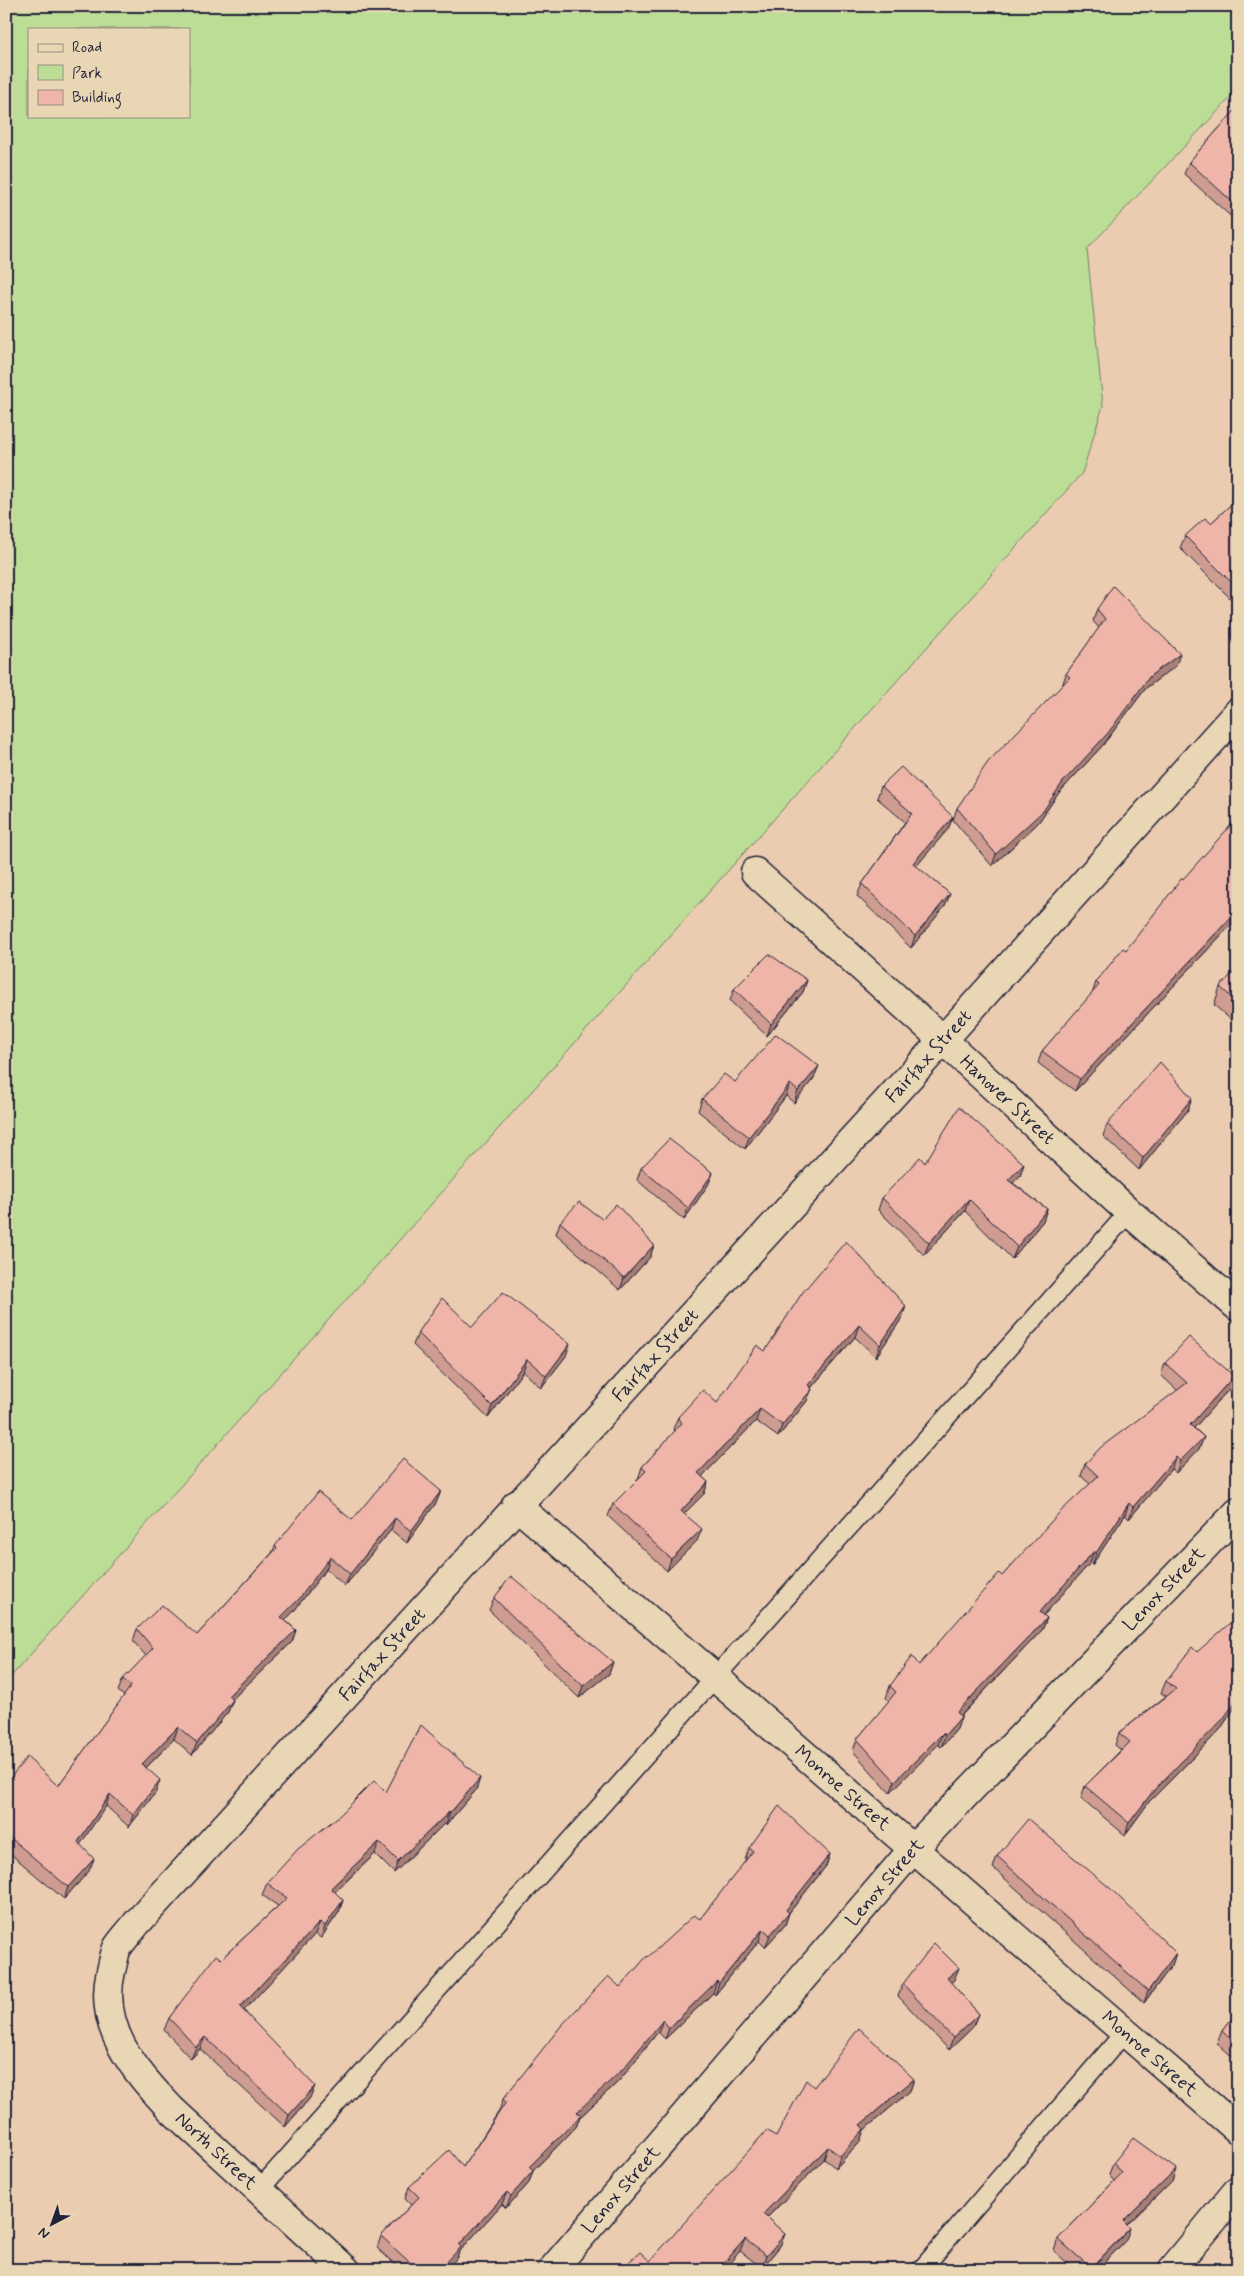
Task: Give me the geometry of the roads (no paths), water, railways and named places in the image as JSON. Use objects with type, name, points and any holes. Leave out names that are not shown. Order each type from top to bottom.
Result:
[{"type":"street","name":"Fairfax Street","points":[[110,2015],[108,1982],[116,1949],[136,1924],[516,1505],[943,1040],[1238,712]]},
{"type":"street","name":"Hanover Street","points":[[755,872],[943,1040],[1129,1212],[1238,1307]]},
{"type":"street","name":"Monroe Street","points":[[516,1505],[1238,2130]]},
{"type":"street","name":"Lenox Street","points":[[552,2270],[914,1848],[1238,1512]]},
{"type":"street","name":"North Street","points":[[110,2015],[122,2050],[145,2082],[170,2109],[346,2270]]},
{"type":"street","points":[[1172,2270],[1238,2190]]},
{"type":"lane","points":[[259,2190],[1129,1212]]},
{"type":"lane","points":[[921,2270],[1125,2032]]}]
